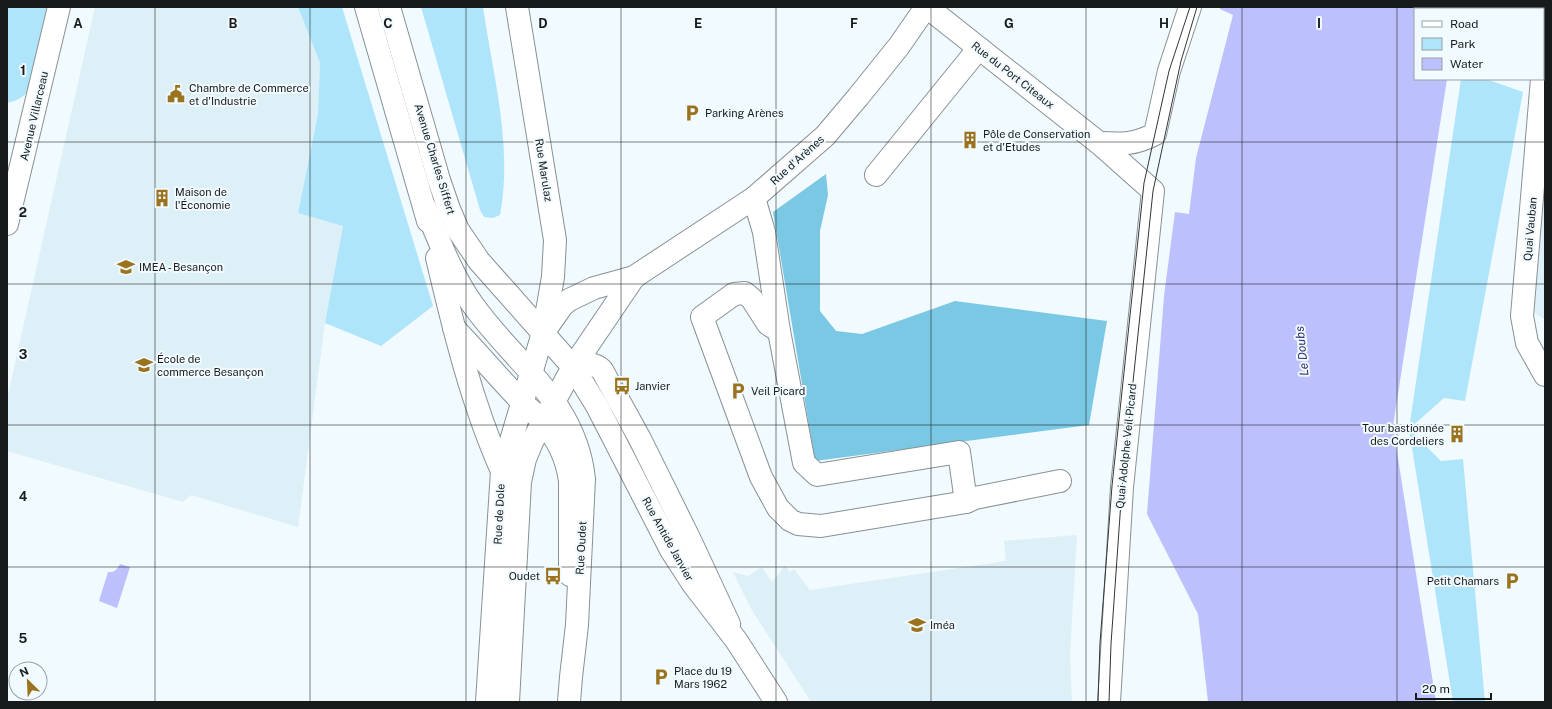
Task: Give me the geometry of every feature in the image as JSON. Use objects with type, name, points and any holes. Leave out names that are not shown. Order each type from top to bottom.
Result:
[{"type":"main road","name":"Avenue Villarceau","points":[[7,224],[58,7]]},
{"type":"main road","name":"Avenue Charles Siffert","points":[[366,7],[425,207],[454,328],[489,443],[502,471]]},
{"type":"main road","name":"Avenue Charles Siffert","points":[[389,7],[440,180],[449,209],[458,230],[479,260],[573,367]]},
{"type":"main road","name":"Rue Marulaz","points":[[517,7],[555,240],[553,276],[543,333]]},
{"type":"main road","name":"Rue d'Arènes","points":[[543,333],[562,306],[569,300],[594,288],[634,277],[754,198],[825,136],[858,98],[899,46],[926,7]]},
{"type":"main road","name":"Rue du Port Citeaux","points":[[926,7],[1099,143],[1153,191]]},
{"type":"main road","points":[[1099,143],[1129,144],[1155,134],[1169,71],[1190,7]]},
{"type":"main road","points":[[876,175],[979,48]]},
{"type":"main road","name":"Quai Vauban","points":[[1542,80],[1522,316],[1527,343],[1545,375]]},
{"type":"main road","name":"Quai Adolphe Veil Picard","points":[[1109,702],[1122,487],[1153,191]]},
{"type":"main road","points":[[754,198],[764,232],[779,331],[804,463],[817,475],[958,452],[966,502]]},
{"type":"main road","name":"Avenue Charles Siffert","points":[[425,207],[456,279],[472,304],[554,401]]},
{"type":"main road","name":"Rue d'Arènes","points":[[573,367],[634,277]]},
{"type":"main road","points":[[779,331],[768,324],[752,299],[745,293],[734,294],[702,317],[761,477],[778,508],[790,520],[798,524],[821,526],[966,502],[975,498],[1060,481]]},
{"type":"main road","points":[[454,328],[522,402],[542,421],[556,438],[564,452],[569,467],[570,481],[571,677]]},
{"type":"main road","name":"Rue de Dole","points":[[487,702],[502,471],[543,333]]},
{"type":"main road","name":"Rue de Dole","points":[[508,702],[520,482],[525,459],[542,421],[573,367]]},
{"type":"main road","name":"Rue Antide Janvier","points":[[573,367],[603,419],[672,550],[693,584],[736,640],[776,702]]},
{"type":"main road","name":"Rue Oudet","points":[[554,401],[574,436],[583,464],[584,479],[577,625],[569,702]]},
{"type":"shaded area","points":[[95,7],[298,7],[320,63],[318,114],[298,213],[343,225],[325,323],[298,527],[191,495],[183,502],[7,451],[7,399]]},
{"type":"shaded area","points":[[1545,7],[1545,27],[1544,8],[1499,8]]},
{"type":"shaded area","points":[[826,174],[828,195],[820,231],[820,311],[836,331],[862,334],[955,301],[1107,321],[1089,425],[815,461],[773,212]]},
{"type":"shaded area","points":[[1545,178],[1545,319],[1530,311]]},
{"type":"shaded area","name":"Iméa","points":[[1077,535],[1070,654],[1072,702],[811,702],[750,607],[733,572],[748,576],[762,567],[772,582],[785,566],[790,572],[794,569],[810,590],[1006,561],[1004,541]]},
{"type":"green space","points":[[7,7],[51,7],[31,87],[21,98],[7,103]]},
{"type":"green space","points":[[298,7],[342,7],[433,306],[381,346],[325,323],[343,226],[298,213],[318,114],[320,63]]},
{"type":"green space","points":[[421,7],[483,7],[503,137],[503,189],[500,215],[493,218],[484,217],[480,210]]},
{"type":"green space","points":[[1461,80],[1489,80],[1523,92],[1465,401],[1444,398],[1409,429]]},
{"type":"green space","points":[[1409,429],[1441,461],[1463,459],[1485,702],[1453,702]]},
{"type":"water","name":"Le Doubs","points":[[1220,7],[1467,7],[1414,8],[1414,80],[1447,80],[1393,426],[1436,702],[1208,702],[1198,614],[1147,514],[1164,296],[1175,212],[1189,214],[1196,158],[1233,15],[1220,9]]},
{"type":"water","points":[[120,564],[130,567],[117,608],[99,601],[108,572],[117,569]]},
{"type":"tram line","points":[[1098,702],[1100,643],[1112,486],[1144,183],[1169,71],[1190,7]]},
{"type":"tram line","points":[[1109,702],[1111,644],[1122,487],[1153,191],[1181,61],[1197,7]]},
{"type":"place","name":"Chambre de Commerce et d'Industrie","points":[[176,94]]},
{"type":"place","name":"Parking Arènes","points":[[692,113]]},
{"type":"place","name":"Pôle de Conservation et d'Etudes","points":[[970,140]]},
{"type":"place","name":"Maison de l'Économie","points":[[162,198]]},
{"type":"place","name":"IMEA - Besançon","points":[[126,267]]},
{"type":"place","name":"École de commerce Besançon","points":[[144,365]]},
{"type":"place","name":"Janvier","points":[[622,386]]},
{"type":"place","name":"Veil Picard","points":[[738,391]]},
{"type":"place","name":"Tour bastionnée des Cordeliers","points":[[1457,434]]},
{"type":"place","name":"Oudet","points":[[553,576]]},
{"type":"place","name":"Petit Chamars","points":[[1512,581]]},
{"type":"place","name":"Iméa","points":[[917,625]]},
{"type":"place","name":"Place du 19 Mars 1962","points":[[661,677]]}]
